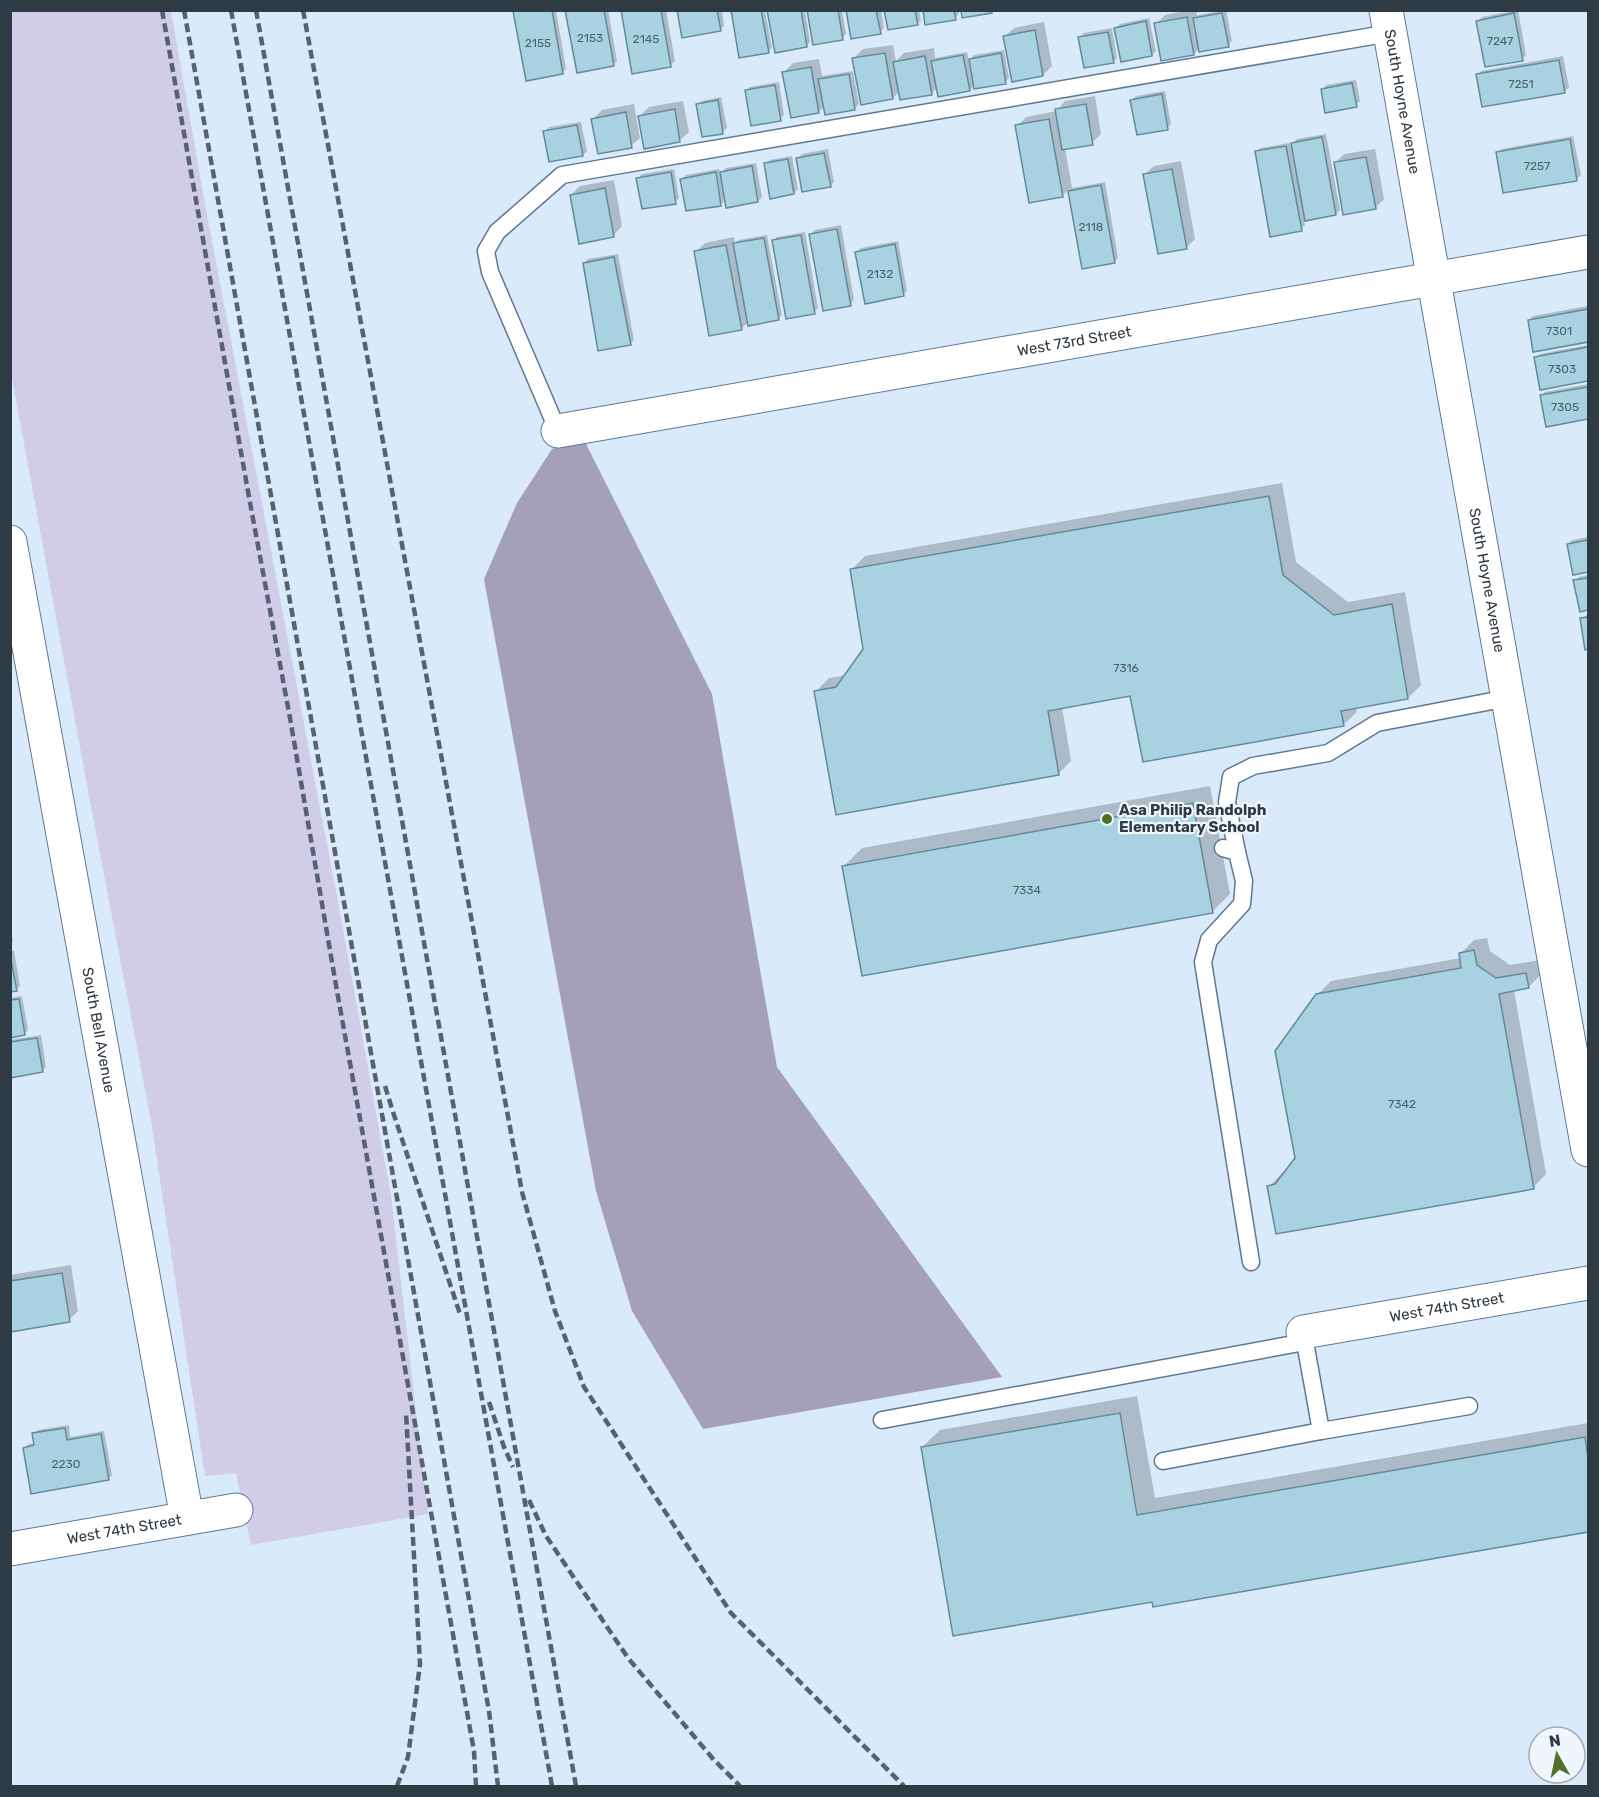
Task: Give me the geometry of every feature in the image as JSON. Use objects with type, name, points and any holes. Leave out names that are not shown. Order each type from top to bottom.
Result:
[{"type":"street","name":"South Hoyne Avenue","points":[[1388,22],[1588,1150]]},
{"type":"street","name":"West 73rd Street","points":[[558,431],[1588,252]]},
{"type":"street","name":"South Bell Avenue","points":[[10,542],[187,1518]]},
{"type":"street","name":"West 74th Street","points":[[1303,1332],[1588,1283]]},
{"type":"street","name":"West 74th Street","points":[[10,1549],[236,1510]]},
{"type":"lane","points":[[558,431],[490,272],[486,251],[497,232],[562,175],[1388,22]]},
{"type":"lane","points":[[1251,1262],[1203,962],[1209,940],[1242,904],[1244,880],[1230,850],[1227,802],[1232,777],[1253,766],[1328,753],[1377,723],[1508,698]]},
{"type":"lane","points":[[882,1420],[1305,1342],[1321,1431]]},
{"type":"lane","points":[[1163,1461],[1469,1406]]},
{"type":"shaded area","points":[[10,11],[171,11],[205,204],[341,918],[391,1196],[428,1514],[251,1545],[236,1473],[205,1476],[151,1121],[11,373]]},
{"type":"shaded area","points":[[581,434],[712,694],[777,1067],[1002,1377],[703,1429],[632,1311],[596,1191],[484,579],[517,503],[552,449]]},
{"type":"building","points":[[552,10],[563,74],[526,81],[513,11]]},
{"type":"building","points":[[565,10],[604,10],[614,66],[577,73]]},
{"type":"building","points":[[621,10],[661,10],[671,67],[632,74]]},
{"type":"building","points":[[677,10],[717,10],[721,31],[682,38]]},
{"type":"building","points":[[731,10],[761,10],[769,53],[739,58]]},
{"type":"building","points":[[767,10],[801,10],[807,47],[775,53]]},
{"type":"building","points":[[807,10],[838,10],[843,40],[813,45]]},
{"type":"building","points":[[846,10],[876,10],[881,34],[851,39]]},
{"type":"building","points":[[884,10],[915,10],[918,25],[888,30]]},
{"type":"building","points":[[923,10],[954,10],[956,20],[925,25]]},
{"type":"building","points":[[961,10],[992,10],[992,13],[962,18]]},
{"type":"building","points":[[1222,13],[1229,47],[1199,52],[1193,18]]},
{"type":"building","points":[[1514,13],[1523,61],[1485,67],[1476,21]]},
{"type":"building","points":[[1187,17],[1194,55],[1161,61],[1154,23]]},
{"type":"building","points":[[1146,21],[1152,56],[1121,62],[1114,28]]},
{"type":"building","points":[[1035,30],[1043,76],[1012,82],[1003,36]]},
{"type":"building","points":[[1108,32],[1114,63],[1084,68],[1078,37]]},
{"type":"building","points":[[885,53],[893,99],[861,105],[852,58]]},
{"type":"building","points":[[1001,53],[1006,84],[974,89],[969,59]]},
{"type":"building","points":[[963,55],[970,91],[938,97],[931,61]]},
{"type":"building","points":[[925,56],[932,95],[900,100],[893,62]]},
{"type":"building","points":[[1559,60],[1565,93],[1482,107],[1476,74]]},
{"type":"building","points":[[811,67],[819,113],[791,118],[782,72]]},
{"type":"building","points":[[849,74],[855,110],[825,115],[818,79]]},
{"type":"building","points":[[1352,83],[1357,107],[1325,113],[1321,89]]},
{"type":"building","points":[[775,85],[781,121],[751,126],[745,90]]},
{"type":"building","points":[[1162,94],[1168,130],[1137,135],[1130,100]]},
{"type":"building","points":[[718,100],[723,134],[702,137],[696,104]]},
{"type":"building","points":[[1086,104],[1093,145],[1062,150],[1055,109]]},
{"type":"building","points":[[675,109],[680,142],[644,149],[638,116]]},
{"type":"building","points":[[626,112],[632,148],[598,154],[591,119]]},
{"type":"building","points":[[1049,119],[1063,197],[1029,203],[1015,125]]},
{"type":"building","points":[[577,125],[583,156],[549,162],[543,131]]},
{"type":"building","points":[[1322,137],[1336,215],[1305,221],[1291,143]]},
{"type":"building","points":[[1570,139],[1577,181],[1503,193],[1496,152]]},
{"type":"building","points":[[1286,146],[1302,231],[1270,237],[1255,151]]},
{"type":"building","points":[[824,153],[831,187],[802,192],[796,158]]},
{"type":"building","points":[[1366,157],[1376,209],[1343,215],[1334,162]]},
{"type":"building","points":[[788,159],[794,194],[770,199],[764,163]]},
{"type":"building","points":[[752,166],[758,202],[726,208],[720,172]]},
{"type":"building","points":[[1172,169],[1187,249],[1158,254],[1143,174]]},
{"type":"building","points":[[671,172],[676,204],[642,209],[636,178]]},
{"type":"building","points":[[716,172],[721,206],[686,211],[680,179]]},
{"type":"building","points":[[1101,185],[1115,263],[1082,269],[1068,191]]},
{"type":"building","points":[[605,188],[614,237],[579,244],[570,195]]},
{"type":"building","points":[[837,229],[851,306],[823,311],[809,234]]},
{"type":"building","points":[[801,235],[815,314],[786,319],[772,240]]},
{"type":"building","points":[[764,238],[779,320],[748,326],[733,243]]},
{"type":"building","points":[[895,244],[904,296],[865,304],[855,252]]},
{"type":"building","points":[[726,245],[742,330],[709,336],[694,251]]},
{"type":"building","points":[[614,257],[631,345],[598,351],[583,263]]},
{"type":"building","points":[[1588,309],[1588,342],[1533,352],[1528,320]]},
{"type":"building","points":[[1588,347],[1588,381],[1540,390],[1534,357]]},
{"type":"building","points":[[1588,387],[1588,419],[1546,427],[1540,395]]},
{"type":"building","points":[[1269,496],[1283,575],[1334,615],[1392,604],[1408,699],[1341,711],[1344,726],[1143,762],[1130,696],[1048,711],[1059,775],[836,815],[814,691],[836,687],[863,649],[850,569]]},
{"type":"building","points":[[1588,540],[1588,572],[1573,575],[1567,544]]},
{"type":"building","points":[[1588,578],[1588,610],[1580,612],[1573,580]]},
{"type":"building","points":[[1588,617],[1588,649],[1585,650],[1580,618]]},
{"type":"building","points":[[1193,803],[1213,913],[862,976],[842,866]]},
{"type":"building","points":[[1474,950],[1477,965],[1496,978],[1526,973],[1529,988],[1499,994],[1534,1189],[1276,1234],[1267,1186],[1275,1184],[1295,1158],[1275,1051],[1316,994],[1461,968],[1459,953]]},
{"type":"building","points":[[10,955],[17,991],[10,992]]},
{"type":"building","points":[[19,999],[25,1035],[10,1038],[10,1000]]},
{"type":"building","points":[[37,1038],[43,1072],[10,1078],[10,1042]]},
{"type":"building","points":[[62,1273],[70,1322],[10,1332],[10,1281]]},
{"type":"building","points":[[1120,1413],[1137,1515],[1585,1437],[1588,1458],[1588,1532],[1153,1607],[1152,1602],[953,1636],[921,1447]]},
{"type":"building","points":[[65,1428],[67,1440],[101,1434],[109,1480],[31,1494],[23,1448],[34,1445],[32,1433]]},
{"type":"railway","points":[[162,10],[474,1751],[476,1786]]},
{"type":"railway","points":[[184,10],[489,1711],[498,1786]]},
{"type":"railway","points":[[231,10],[552,1786]]},
{"type":"railway","points":[[256,10],[576,1786]]},
{"type":"railway","points":[[303,10],[522,1192],[555,1311],[584,1387],[731,1613],[904,1786]]},
{"type":"railway","points":[[385,1086],[460,1314]]},
{"type":"railway","points":[[489,1402],[513,1467]]},
{"type":"railway","points":[[397,1786],[408,1757],[420,1664],[406,1413]]},
{"type":"railway","points":[[529,1500],[546,1536],[628,1658],[714,1760],[740,1786]]},
{"type":"place","name":"Asa Philip Randolph Elementary School","points":[[1107,819]]}]
